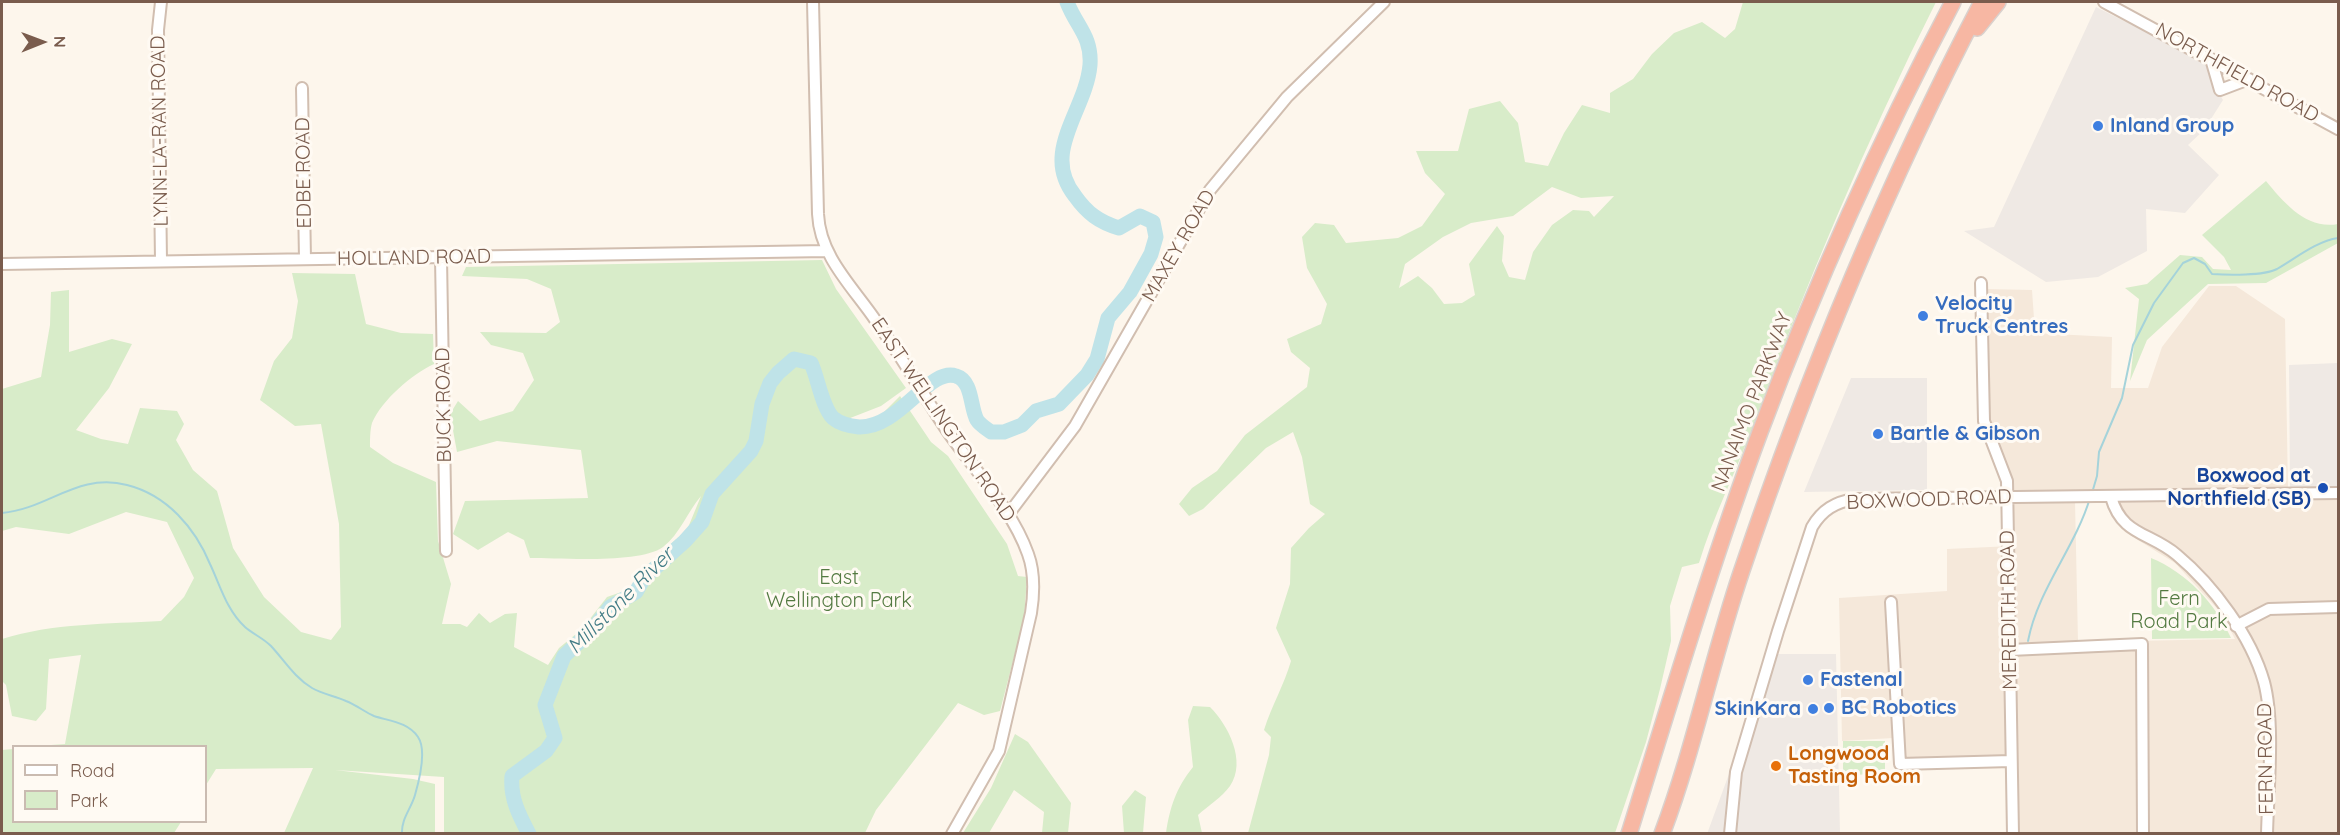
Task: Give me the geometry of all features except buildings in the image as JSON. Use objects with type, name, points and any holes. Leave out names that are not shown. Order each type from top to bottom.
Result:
[{"type":"highway","points":[[1847,222],[1859,178],[1944,2]]},
{"type":"highway","name":"NANAIMO PARKWAY","points":[[1629,834],[1705,591],[1760,432],[1847,222],[1953,2]]},
{"type":"highway","points":[[1662,834],[1764,505],[1797,413],[1864,250],[1937,90],[1982,2]]},
{"type":"highway","points":[[1864,250],[1888,213],[1978,25],[1998,2]]},
{"type":"street","name":"LYNN-LA-RAN ROAD","points":[[161,2],[158,30],[161,261]]},
{"type":"street","name":"EAST WELLINGTON ROAD","points":[[813,2],[819,223],[827,251],[1007,516],[1024,543],[1030,560],[1033,586],[1031,613],[999,751],[952,834]]},
{"type":"street","name":"MAXEY ROAD","points":[[1007,516],[1075,426],[1210,190],[1287,97],[1384,2]]},
{"type":"street","name":"NORTHFIELD ROAD","points":[[2104,2],[2338,129]]},
{"type":"street","points":[[2211,59],[2220,90],[2249,79]]},
{"type":"street","name":"EDBE ROAD","points":[[302,88],[305,259]]},
{"type":"street","name":"HOLLAND ROAD","points":[[2,264],[827,251]]},
{"type":"street","name":"BUCK ROAD","points":[[441,258],[446,551]]},
{"type":"street","name":"MEREDITH ROAD","points":[[1981,284],[1984,421],[2007,481],[2008,498],[2013,834]]},
{"type":"street","name":"BOXWOOD ROAD","points":[[1730,834],[1736,772],[1778,631],[1818,517],[1839,502],[1855,499],[2338,493]]},
{"type":"street","name":"FERN ROAD","points":[[2111,497],[2115,512],[2128,527],[2175,553],[2210,585],[2256,660],[2265,684],[2268,712],[2267,834]]},
{"type":"street","points":[[1892,602],[1900,764],[2012,761]]},
{"type":"street","points":[[2236,626],[2269,609],[2338,607]]},
{"type":"street","points":[[2010,650],[2142,644],[2143,834]]},
{"type":"shaded area","points":[[2096,7],[2207,62],[2211,80],[2223,100],[2204,130],[2188,145],[2219,175],[2185,213],[2146,209],[2147,251],[2098,277],[2046,282],[1964,231],[1994,227]]},
{"type":"shaded area","points":[[2209,286],[2236,286],[2285,319],[2288,490],[2011,494],[1988,419],[1986,289],[2032,290],[2035,333],[2112,337],[2111,388],[2148,388],[2162,347]]},
{"type":"shaded area","points":[[2338,363],[2338,487],[2290,487],[2289,365]]},
{"type":"shaded area","points":[[1851,378],[1927,378],[1927,490],[1804,492]]},
{"type":"shaded area","points":[[2338,498],[2338,833],[2018,833],[2017,760],[1895,766],[1893,738],[1842,741],[1839,598],[1947,591],[1947,549],[2012,546],[2012,502],[2075,501],[2078,642],[2235,639],[2222,614],[2175,563],[2125,532],[2106,501]]},
{"type":"shaded area","points":[[1769,654],[1836,654],[1840,833],[1707,834],[1752,711]]},
{"type":"green space","points":[[1743,2],[1936,2],[1885,107],[1838,214],[1793,322],[1699,563],[1682,567],[1670,606],[1671,641],[1660,689],[1646,742],[1615,833],[1248,833],[1269,755],[1271,737],[1264,730],[1291,661],[1276,628],[1290,584],[1291,548],[1325,514],[1310,504],[1302,457],[1293,432],[1266,448],[1203,509],[1189,516],[1179,504],[1192,488],[1217,471],[1245,435],[1307,387],[1310,368],[1291,352],[1287,339],[1321,324],[1327,304],[1307,268],[1302,237],[1315,223],[1334,225],[1346,243],[1398,238],[1422,226],[1445,194],[1425,173],[1416,151],[1458,151],[1469,109],[1500,101],[1518,123],[1525,162],[1548,166],[1564,133],[1582,105],[1610,113],[1610,93],[1633,79],[1652,54],[1674,33],[1702,22],[1725,38],[1735,29]],"holes":[[[1552,187],[1581,198],[1614,196],[1594,217],[1589,211],[1573,210],[1552,225],[1533,252],[1525,280],[1509,277],[1502,261],[1504,236],[1497,226],[1469,264],[1475,295],[1462,303],[1444,304],[1432,288],[1418,276],[1399,288],[1405,264],[1443,237],[1471,223],[1513,216]]]},
{"type":"green space","points":[[2266,181],[2280,198],[2306,219],[2327,225],[2338,224],[2338,243],[2266,283],[2208,284],[2147,340],[2130,381],[2139,299],[2125,288],[2147,284],[2180,255],[2202,257],[2213,269],[2231,270],[2224,257],[2202,235]]},
{"type":"green space","name":"East Wellington Park","points":[[822,260],[836,289],[906,388],[881,406],[840,422],[875,421],[900,396],[931,442],[948,456],[1007,544],[1018,576],[1027,577],[1024,619],[1000,711],[984,715],[958,703],[876,810],[865,833],[444,833],[444,777],[335,770],[413,779],[435,784],[435,833],[284,833],[313,768],[216,769],[207,783],[207,745],[51,745],[65,744],[81,655],[49,659],[46,709],[36,721],[12,716],[6,685],[2,681],[2,639],[61,627],[161,621],[184,597],[194,578],[167,522],[126,512],[69,534],[16,527],[2,531],[2,389],[41,377],[50,325],[51,292],[69,290],[69,352],[112,339],[132,344],[109,388],[76,430],[101,439],[128,444],[140,408],[177,411],[184,424],[176,440],[193,470],[217,491],[233,548],[264,597],[301,632],[331,640],[341,627],[339,524],[321,424],[295,426],[260,400],[274,361],[292,338],[298,301],[292,273],[355,274],[366,324],[401,333],[433,334],[434,364],[407,381],[383,405],[372,423],[370,447],[393,463],[436,482],[438,541],[451,584],[442,624],[460,624],[467,627],[479,613],[490,623],[505,614],[517,613],[514,647],[548,665],[559,648],[582,629],[607,597],[633,588],[642,582],[660,553],[687,530],[701,496],[669,542],[652,552],[637,556],[599,559],[530,558],[524,540],[508,532],[478,550],[453,534],[465,501],[588,498],[581,450],[497,441],[457,452],[450,414],[458,401],[480,421],[513,411],[534,380],[523,353],[491,345],[480,332],[546,333],[560,322],[551,289],[527,279],[462,276],[466,267]]},
{"type":"green space","name":"Fern Road Park","points":[[2151,558],[2188,580],[2198,590],[2217,613],[2231,638],[2152,639]]},
{"type":"green space","points":[[1193,706],[1210,707],[1229,733],[1236,755],[1235,776],[1227,790],[1198,815],[1202,833],[1166,833],[1175,798],[1193,767],[1188,720]]},
{"type":"green space","points":[[1015,734],[1028,742],[1071,803],[1068,833],[1042,833],[1044,812],[1014,790],[989,833],[963,833],[991,788]]},
{"type":"green space","points":[[1843,741],[1885,741],[1885,774],[1843,775]]},
{"type":"green space","points":[[12,749],[12,823],[180,823],[174,833],[2,833],[2,750]]},
{"type":"green space","points":[[1135,790],[1146,797],[1143,833],[1124,833],[1122,806]]},
{"type":"waterway","name":"Millstone River","points":[[529,834],[514,799],[512,776],[546,751],[555,738],[545,705],[564,656],[592,630],[610,607],[636,592],[644,578],[685,541],[702,522],[712,494],[751,451],[756,441],[762,404],[770,383],[794,359],[811,363],[826,407],[833,418],[839,422],[859,427],[874,425],[888,418],[935,380],[946,376],[956,376],[965,383],[968,389],[978,422],[991,432],[1004,432],[1022,425],[1036,411],[1059,404],[1087,375],[1097,359],[1108,318],[1130,292],[1151,254],[1156,237],[1153,222],[1140,216],[1119,228],[1099,220],[1080,202],[1065,180],[1062,163],[1063,147],[1087,82],[1090,65],[1089,46],[1067,2]]},
{"type":"waterway","points":[[2092,493],[2097,476],[2099,452],[2122,398],[2133,345],[2154,303],[2183,263],[2194,258],[2205,264],[2212,274],[2263,273],[2277,269],[2322,243],[2338,238]]},
{"type":"waterway","points":[[2,513],[34,505],[78,487],[109,482],[141,490],[167,505],[188,526],[196,538],[229,606],[239,621],[271,646],[300,679],[316,690],[350,703],[374,716],[404,725],[418,737],[422,750],[420,774],[415,795],[403,824],[402,834]]},
{"type":"waterway","points":[[2028,641],[2040,604],[2090,498]]},
{"type":"place","name":"Inland Group","points":[[2098,126]]},
{"type":"place","name":"Velocity Truck Centres","points":[[1923,316]]},
{"type":"place","name":"Bartle & Gibson","points":[[1878,434]]},
{"type":"place","name":"Boxwood at Northfield (SB)","points":[[2323,488]]},
{"type":"place","name":"Fastenal","points":[[1808,680]]},
{"type":"place","name":"BC Robotics","points":[[1829,708]]},
{"type":"place","name":"SkinKara","points":[[1813,709]]},
{"type":"place","name":"Longwood Tasting Room","points":[[1776,766]]}]
